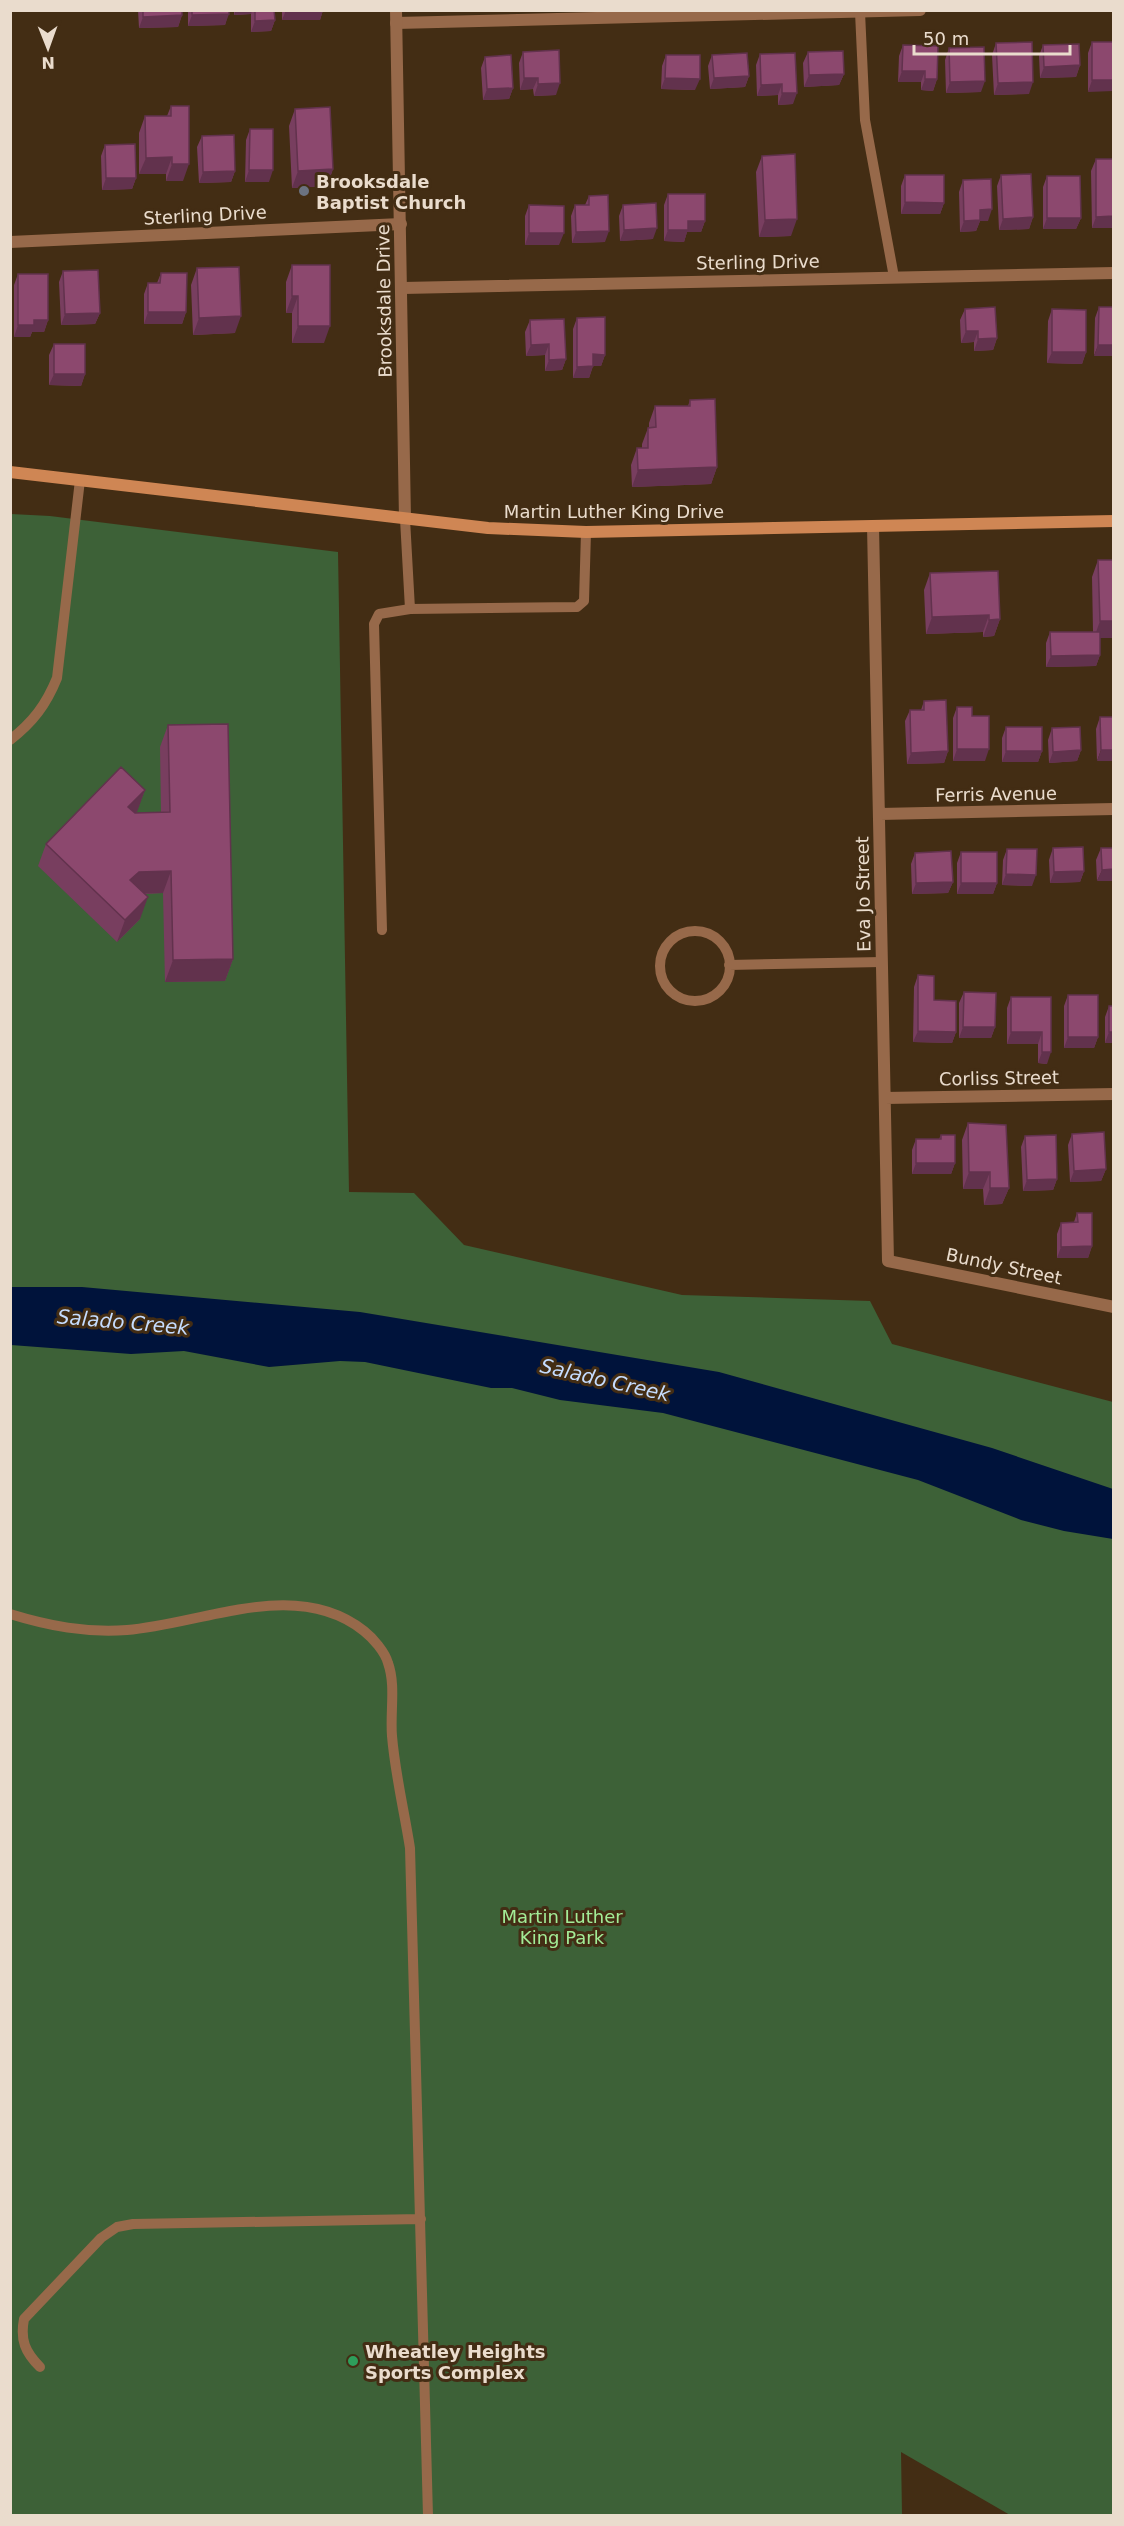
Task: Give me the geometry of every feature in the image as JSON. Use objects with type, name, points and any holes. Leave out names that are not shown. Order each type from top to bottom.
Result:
[{"type":"main road","name":"Martin Luther King Drive","points":[[10,472],[488,528],[586,532],[1113,521]]},
{"type":"street","points":[[396,17],[920,10]]},
{"type":"street","name":"Brooksdale Drive","points":[[396,17],[403,288],[405,519]]},
{"type":"street","name":"Sterling Drive","points":[[10,242],[401,224]]},
{"type":"street","name":"Sterling Drive","points":[[403,288],[1113,273]]},
{"type":"street","name":"Eva Jo Street","points":[[873,526],[888,1261]]},
{"type":"street","name":"Ferris Avenue","points":[[880,814],[1113,809]]},
{"type":"street","name":"Corliss Street","points":[[885,1098],[1113,1094]]},
{"type":"street","name":"Bundy Street","points":[[888,1261],[1113,1307]]},
{"type":"lane","points":[[860,12],[865,120],[894,278]]},
{"type":"lane","points":[[10,741],[31,723],[47,701],[57,678],[80,480]]},
{"type":"lane","points":[[405,519],[410,609]]},
{"type":"lane","points":[[382,930],[374,624],[379,614],[410,609],[577,607],[584,601],[586,532]]},
{"type":"lane","points":[[701,932],[722,944],[729,966],[723,986],[706,999],[695,1001],[674,994],[666,986],[660,964],[669,942],[678,935],[701,932]]},
{"type":"lane","points":[[729,966],[882,962]]},
{"type":"lane","points":[[10,1614],[51,1627],[101,1631],[128,1630],[282,1604],[318,1608],[351,1621],[370,1637],[388,1662],[392,1681],[394,1758],[410,1848],[428,2516]]},
{"type":"lane","points":[[40,2367],[29,2356],[23,2344],[24,2319],[101,2238],[117,2227],[133,2224],[421,2219]]},
{"type":"green space","name":"Martin Luther King Park","points":[[11,514],[50,516],[338,552],[349,1192],[414,1193],[464,1245],[682,1295],[870,1301],[892,1344],[1113,1402],[1114,2515],[1010,2515],[901,2452],[902,2515],[11,2515]]},
{"type":"water","name":"Salado Creek","points":[[10,1287],[82,1287],[360,1312],[719,1372],[992,1448],[1113,1489],[1113,1539],[1064,1531],[1021,1520],[918,1480],[663,1413],[560,1400],[512,1388],[491,1388],[365,1362],[340,1361],[269,1367],[184,1351],[131,1354],[11,1345]]},
{"type":"building","points":[[143,10],[182,10],[182,15],[143,17]]},
{"type":"building","points":[[192,10],[229,10],[229,14],[192,15]]},
{"type":"building","points":[[255,10],[274,10],[275,20],[255,21]]},
{"type":"building","points":[[1032,42],[1033,82],[998,83],[996,43]]},
{"type":"building","points":[[1092,42],[1113,42],[1113,80],[1092,80]]},
{"type":"building","points":[[1079,44],[1080,65],[1044,67],[1043,45]]},
{"type":"building","points":[[903,45],[938,46],[937,79],[925,79],[925,71],[902,71]]},
{"type":"building","points":[[984,47],[985,81],[950,82],[949,48]]},
{"type":"building","points":[[559,50],[560,83],[538,84],[538,78],[524,78],[523,52]]},
{"type":"building","points":[[843,51],[844,74],[809,75],[808,52]]},
{"type":"building","points":[[747,53],[749,76],[714,78],[712,55]]},
{"type":"building","points":[[795,53],[797,93],[782,93],[782,84],[761,85],[760,54]]},
{"type":"building","points":[[511,55],[513,88],[487,89],[485,57]]},
{"type":"building","points":[[666,55],[700,55],[700,79],[665,78]]},
{"type":"building","points":[[171,106],[189,106],[189,164],[172,164],[172,157],[146,158],[145,116],[171,116]]},
{"type":"building","points":[[330,107],[333,169],[298,171],[295,109]]},
{"type":"building","points":[[250,129],[273,129],[273,170],[249,170]]},
{"type":"building","points":[[234,135],[235,171],[203,172],[202,136]]},
{"type":"building","points":[[135,144],[136,178],[106,178],[105,145]]},
{"type":"building","points":[[795,154],[797,219],[765,220],[762,156]]},
{"type":"building","points":[[1096,159],[1113,159],[1113,216],[1096,217]]},
{"type":"building","points":[[1031,174],[1033,217],[1003,219],[1001,175]]},
{"type":"building","points":[[905,175],[944,175],[944,203],[905,202]]},
{"type":"building","points":[[1047,176],[1080,176],[1081,218],[1047,218]]},
{"type":"building","points":[[991,179],[992,209],[980,210],[980,220],[964,221],[963,180]]},
{"type":"building","points":[[668,194],[705,194],[705,221],[688,221],[688,230],[668,230]]},
{"type":"building","points":[[608,195],[609,231],[576,232],[575,205],[589,205],[589,196]]},
{"type":"building","points":[[656,203],[657,228],[624,230],[623,205]]},
{"type":"building","points":[[529,205],[564,206],[564,233],[529,233]]},
{"type":"building","points":[[292,265],[330,265],[330,326],[298,326],[298,296],[292,296]]},
{"type":"building","points":[[239,267],[241,316],[199,318],[197,268]]},
{"type":"building","points":[[98,270],[100,313],[65,314],[63,271]]},
{"type":"building","points":[[161,273],[187,273],[186,312],[148,312],[148,283],[160,283]]},
{"type":"building","points":[[18,274],[48,274],[48,320],[34,320],[34,325],[18,325]]},
{"type":"building","points":[[995,307],[997,338],[978,339],[978,331],[966,331],[965,309]]},
{"type":"building","points":[[1099,307],[1113,307],[1113,345],[1098,345]]},
{"type":"building","points":[[1052,309],[1086,310],[1086,352],[1052,352]]},
{"type":"building","points":[[605,317],[605,355],[593,354],[593,366],[577,367],[577,318]]},
{"type":"building","points":[[564,319],[566,359],[549,360],[549,344],[531,345],[530,320]]},
{"type":"building","points":[[54,344],[85,344],[85,374],[54,374]]},
{"type":"building","points":[[715,399],[717,467],[638,470],[637,448],[648,448],[648,428],[656,427],[655,406],[690,406],[690,400]]},
{"type":"building","points":[[1098,560],[1113,560],[1113,621],[1100,621]]},
{"type":"building","points":[[998,571],[1000,619],[989,620],[989,615],[932,617],[930,573]]},
{"type":"building","points":[[1050,632],[1100,632],[1100,655],[1051,656]]},
{"type":"building","points":[[946,700],[948,751],[911,753],[910,710],[924,710],[924,701]]},
{"type":"building","points":[[957,707],[972,707],[972,716],[989,716],[989,749],[957,749]]},
{"type":"building","points":[[1100,717],[1113,717],[1113,750],[1101,750]]},
{"type":"building","points":[[228,724],[233,959],[173,960],[171,871],[139,872],[130,880],[148,897],[125,920],[46,844],[121,767],[145,790],[128,807],[135,813],[170,812],[168,725]]},
{"type":"building","points":[[1006,727],[1042,727],[1042,751],[1006,751]]},
{"type":"building","points":[[1080,727],[1081,750],[1053,752],[1052,728]]},
{"type":"building","points":[[1083,847],[1084,871],[1054,872],[1053,848]]},
{"type":"building","points":[[1101,848],[1113,848],[1113,869],[1102,870]]},
{"type":"building","points":[[1007,849],[1037,849],[1036,875],[1006,874]]},
{"type":"building","points":[[951,851],[953,882],[916,883],[915,853]]},
{"type":"building","points":[[961,852],[997,852],[997,883],[961,883]]},
{"type":"building","points":[[918,975],[934,976],[934,1000],[956,1001],[956,1032],[918,1031]]},
{"type":"building","points":[[964,992],[996,993],[995,1027],[963,1027]]},
{"type":"building","points":[[1068,995],[1098,995],[1098,1037],[1068,1037]]},
{"type":"building","points":[[1011,997],[1051,997],[1051,1052],[1042,1052],[1042,1032],[1011,1032]]},
{"type":"building","points":[[1109,1006],[1113,1006],[1113,1032],[1109,1032]]},
{"type":"building","points":[[968,1123],[1006,1125],[1009,1188],[990,1188],[990,1172],[969,1172]]},
{"type":"building","points":[[1104,1132],[1106,1169],[1074,1171],[1072,1134]]},
{"type":"building","points":[[941,1135],[955,1135],[955,1163],[916,1163],[916,1139],[941,1139]]},
{"type":"building","points":[[1056,1135],[1057,1179],[1027,1180],[1025,1136]]},
{"type":"building","points":[[1077,1213],[1092,1213],[1092,1246],[1061,1247],[1061,1223],[1078,1222]]},
{"type":"place","name":"Brooksdale Baptist Church","points":[[304,191]]},
{"type":"place","name":"Wheatley Heights Sports Complex","points":[[353,2361]]}]
